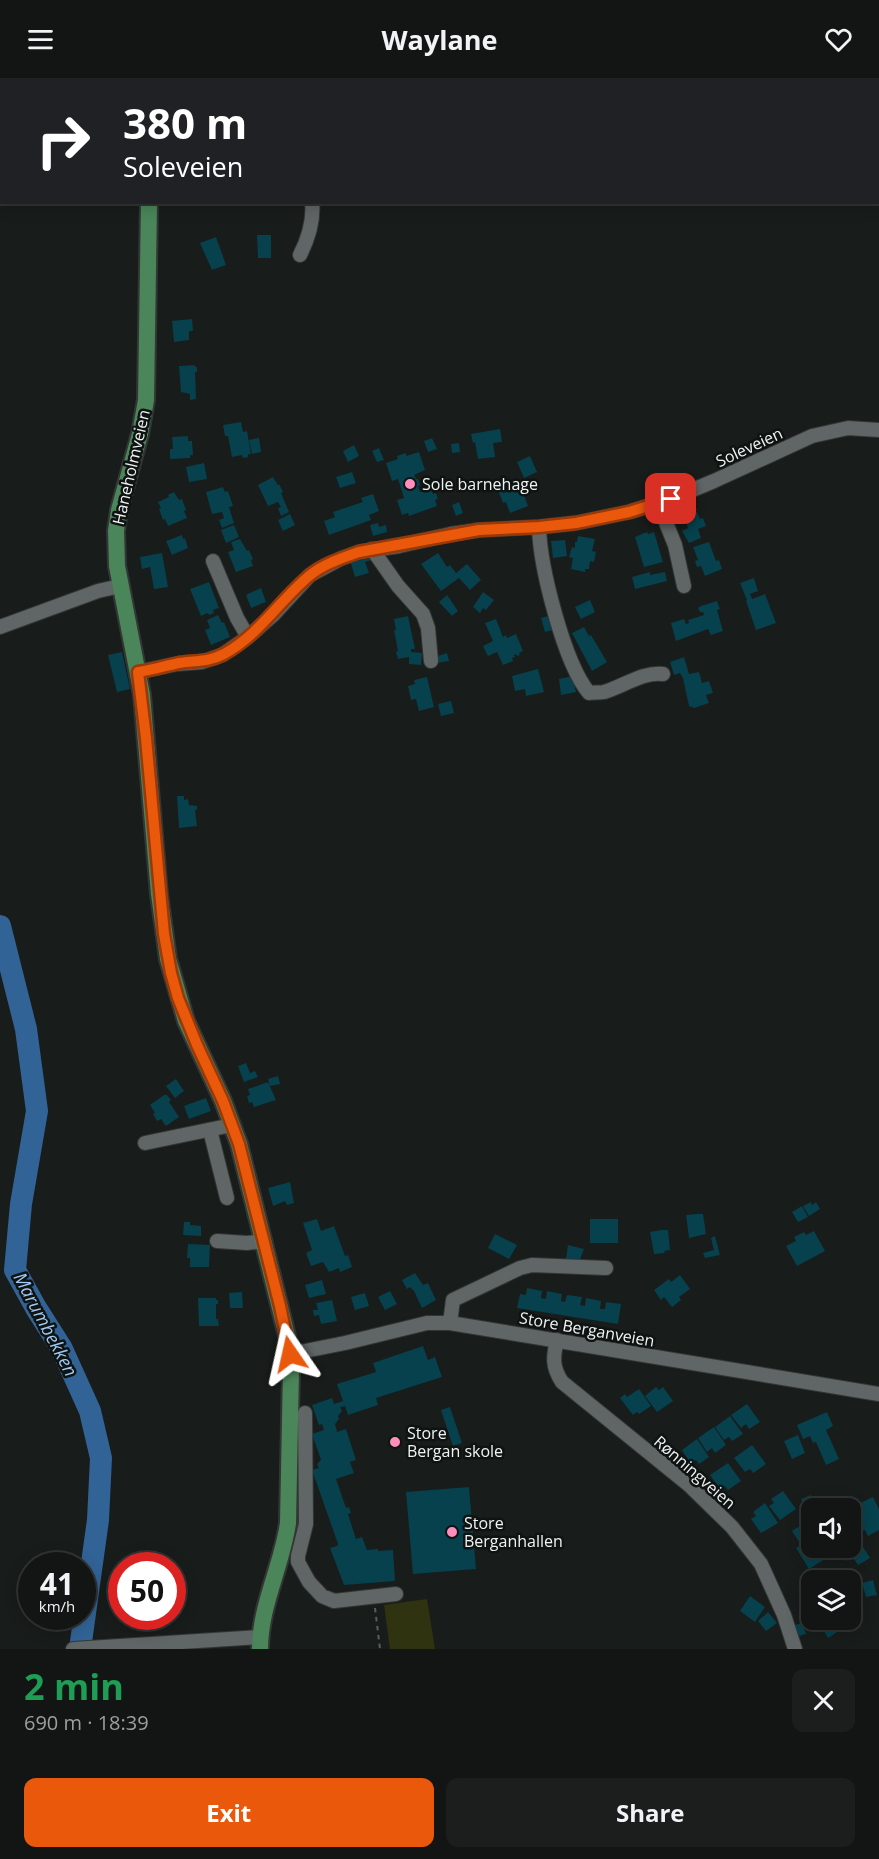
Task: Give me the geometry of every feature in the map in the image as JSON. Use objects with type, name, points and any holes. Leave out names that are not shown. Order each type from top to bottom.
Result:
[{"type":"main road","name":"Haneholmveien","points":[[149,204],[146,400],[140,434],[118,518],[116,554],[120,586],[138,672],[162,923],[168,959],[186,1021],[232,1125],[245,1163],[290,1354],[297,1429],[289,1499],[288,1523],[292,1548],[264,1613],[260,1643]]},
{"type":"street","points":[[300,255],[312,218],[312,204]]},
{"type":"street","name":"Soleveien","points":[[138,672],[210,660],[237,646],[273,615],[310,575],[340,559],[372,549],[399,546],[451,534],[539,527],[586,521],[629,512],[714,481],[812,436],[848,428],[879,430]]},
{"type":"street","points":[[658,503],[675,545],[684,586]]},
{"type":"street","points":[[539,527],[539,539],[550,592],[561,632],[582,684],[589,693],[604,692],[636,679],[658,673],[663,674]]},
{"type":"street","points":[[372,549],[398,586],[423,614],[428,628],[431,661]]},
{"type":"street","points":[[213,561],[237,618],[248,637]]},
{"type":"street","points":[[0,627],[98,591],[120,586]]},
{"type":"street","points":[[145,1143],[232,1125]]},
{"type":"street","points":[[210,1130],[227,1198]]},
{"type":"street","points":[[217,1241],[247,1243],[264,1241]]},
{"type":"street","points":[[450,1323],[453,1300],[520,1268],[532,1265],[606,1268]]},
{"type":"street","name":"Store Berganveien","points":[[290,1354],[427,1323],[450,1323],[879,1395]]},
{"type":"street","name":"Rønningveien","points":[[557,1340],[553,1364],[562,1382],[689,1485],[732,1527],[761,1564],[784,1616],[795,1649]]},
{"type":"street","name":"Haneholmveien","points":[[297,1429],[306,1413]]},
{"type":"street","name":"Haneholmveien","points":[[292,1548],[302,1571],[321,1596],[334,1600],[396,1594]]},
{"type":"street","points":[[73,1649],[260,1643]]},
{"type":"path","points":[[306,1371],[309,1366],[317,1362]]},
{"type":"path","points":[[374,1596],[380,1649]]},
{"type":"green space","points":[[427,1599],[435,1649],[390,1649],[384,1605]]},
{"type":"building","points":[[257,235],[271,235],[271,258],[258,258]]},
{"type":"building","points":[[216,237],[226,265],[212,270],[200,243]]},
{"type":"building","points":[[192,319],[193,331],[189,331],[189,340],[174,342],[172,321]]},
{"type":"building","points":[[195,365],[197,367],[197,372],[195,372],[196,399],[190,400],[190,394],[181,392],[179,366]]},
{"type":"building","points":[[241,422],[243,432],[247,431],[251,454],[243,458],[242,455],[232,457],[228,436],[225,436],[223,425]]},
{"type":"building","points":[[500,429],[502,442],[493,443],[495,457],[478,459],[471,434]]},
{"type":"building","points":[[188,436],[188,441],[192,441],[193,455],[190,455],[190,458],[170,459],[170,449],[173,449],[172,437]]},
{"type":"building","points":[[259,438],[261,452],[252,454],[249,440]]},
{"type":"building","points":[[432,438],[437,449],[428,452],[424,441]]},
{"type":"building","points":[[459,443],[460,452],[452,453],[451,444]]},
{"type":"building","points":[[354,445],[359,456],[348,462],[343,451]]},
{"type":"building","points":[[379,448],[384,460],[377,462],[372,451]]},
{"type":"building","points":[[419,452],[425,470],[414,475],[418,479],[420,492],[430,486],[433,494],[436,493],[437,506],[409,516],[408,513],[402,515],[397,500],[404,498],[398,479],[392,481],[386,463],[406,453],[406,456]]},
{"type":"building","points":[[530,456],[537,472],[524,478],[517,462]]},
{"type":"building","points":[[204,463],[207,479],[189,482],[186,467]]},
{"type":"building","points":[[352,472],[356,483],[340,488],[336,477]]},
{"type":"building","points":[[273,477],[283,492],[281,493],[289,512],[281,516],[278,508],[281,507],[278,502],[268,506],[258,485]]},
{"type":"building","points":[[519,482],[528,506],[510,513],[498,490]]},
{"type":"building","points":[[223,487],[225,492],[228,491],[233,506],[229,507],[234,523],[222,528],[219,520],[224,518],[222,512],[212,514],[206,492]]},
{"type":"building","points":[[174,492],[179,500],[182,499],[187,518],[168,526],[165,519],[163,520],[158,502]]},
{"type":"building","points":[[373,494],[379,511],[369,515],[371,520],[329,535],[324,521],[335,517],[333,512],[363,502],[361,498]]},
{"type":"building","points":[[693,501],[697,510],[683,516],[680,506]]},
{"type":"building","points":[[459,502],[463,513],[456,516],[452,505]]},
{"type":"building","points":[[697,512],[700,519],[703,518],[706,526],[698,529],[701,538],[689,543],[682,531],[688,528],[684,517]]},
{"type":"building","points":[[290,514],[295,525],[283,531],[278,520]]},
{"type":"building","points":[[378,523],[379,527],[386,525],[387,532],[373,536],[370,525]]},
{"type":"building","points":[[234,525],[239,537],[226,543],[221,530]]},
{"type":"building","points":[[647,532],[648,534],[654,532],[663,562],[644,567],[635,537]]},
{"type":"building","points":[[182,535],[188,548],[172,555],[166,541]]},
{"type":"building","points":[[578,536],[595,539],[592,551],[596,552],[594,562],[590,561],[589,569],[585,569],[585,572],[571,569],[573,558],[569,557],[572,547],[575,548]]},
{"type":"building","points":[[240,539],[247,551],[249,550],[253,566],[236,572],[228,552],[234,550],[231,542]]},
{"type":"building","points":[[565,540],[567,556],[553,558],[551,541]]},
{"type":"building","points":[[709,542],[716,561],[719,560],[722,569],[705,576],[701,566],[697,567],[695,561],[698,560],[693,547]]},
{"type":"building","points":[[162,553],[168,587],[154,589],[150,567],[142,569],[140,557]]},
{"type":"building","points":[[438,553],[447,567],[450,565],[456,573],[467,564],[481,580],[470,590],[459,578],[441,591],[421,564]]},
{"type":"building","points":[[369,555],[371,560],[365,562],[369,573],[355,577],[350,560]]},
{"type":"building","points":[[650,572],[650,575],[665,572],[667,581],[635,589],[632,577]]},
{"type":"building","points":[[754,578],[758,591],[750,594],[752,599],[765,594],[776,623],[756,630],[740,583]]},
{"type":"building","points":[[209,582],[219,608],[213,610],[214,613],[201,616],[190,589]]},
{"type":"building","points":[[261,588],[266,602],[251,608],[246,595]]},
{"type":"building","points":[[483,592],[494,600],[486,610],[483,608],[480,613],[473,607]]},
{"type":"building","points":[[447,595],[458,611],[452,616],[439,602]]},
{"type":"building","points":[[590,600],[595,612],[581,619],[575,607]]},
{"type":"building","points":[[717,601],[723,631],[711,635],[708,629],[676,641],[671,623],[684,619],[686,624],[689,623],[688,620],[704,615],[698,608]]},
{"type":"building","points":[[218,615],[222,623],[224,622],[230,637],[211,645],[205,630],[210,628],[207,620]]},
{"type":"building","points":[[408,616],[415,649],[411,649],[411,652],[422,653],[421,665],[409,664],[409,657],[398,659],[396,652],[398,651],[394,619]]},
{"type":"building","points":[[549,616],[553,630],[545,632],[541,618]]},
{"type":"building","points":[[496,619],[503,637],[506,635],[507,638],[516,634],[523,651],[519,653],[520,655],[514,655],[513,661],[503,665],[497,652],[488,656],[483,646],[493,641],[485,623]]},
{"type":"building","points":[[584,627],[607,662],[592,671],[572,633]]},
{"type":"building","points":[[122,652],[130,689],[117,692],[108,655]]},
{"type":"building","points":[[447,653],[449,661],[437,663],[435,657]]},
{"type":"building","points":[[684,657],[689,674],[699,672],[702,683],[709,681],[713,693],[706,695],[709,703],[694,708],[689,706],[683,678],[680,673],[674,675],[670,662]]},
{"type":"building","points":[[538,669],[544,692],[526,696],[525,689],[515,691],[512,676]]},
{"type":"building","points":[[572,676],[576,692],[561,695],[559,679]]},
{"type":"building","points":[[427,677],[434,707],[419,711],[416,699],[411,700],[408,686],[415,684],[414,680]]},
{"type":"building","points":[[451,701],[454,713],[441,716],[438,704]]},
{"type":"building","points":[[177,796],[184,796],[184,800],[188,799],[189,805],[197,806],[195,810],[197,826],[179,828]]},
{"type":"building","points":[[246,1063],[250,1073],[255,1071],[258,1077],[244,1082],[238,1066]]},
{"type":"building","points":[[278,1076],[280,1084],[270,1086],[268,1079]]},
{"type":"building","points":[[176,1079],[184,1091],[175,1098],[166,1086]]},
{"type":"building","points":[[268,1082],[276,1100],[254,1107],[252,1102],[249,1103],[248,1089]]},
{"type":"building","points":[[164,1095],[171,1100],[169,1102],[179,1117],[166,1126],[161,1119],[157,1121],[150,1105]]},
{"type":"building","points":[[206,1098],[211,1111],[189,1119],[184,1106]]},
{"type":"building","points":[[290,1182],[294,1203],[287,1205],[285,1201],[273,1206],[268,1188]]},
{"type":"building","points":[[811,1202],[812,1205],[816,1202],[820,1209],[809,1216],[803,1206]]},
{"type":"building","points":[[802,1206],[808,1217],[798,1222],[792,1212]]},
{"type":"building","points":[[703,1214],[706,1234],[689,1238],[686,1215]]},
{"type":"building","points":[[317,1219],[321,1231],[334,1226],[345,1256],[348,1255],[352,1267],[340,1272],[339,1268],[329,1272],[323,1262],[311,1266],[306,1253],[312,1250],[303,1223]]},
{"type":"building","points":[[590,1219],[618,1219],[618,1243],[590,1243]]},
{"type":"building","points":[[184,1222],[201,1226],[201,1236],[183,1235]]},
{"type":"building","points":[[668,1230],[670,1250],[654,1254],[650,1232]]},
{"type":"building","points":[[814,1231],[825,1251],[797,1266],[786,1246],[796,1241],[794,1237],[804,1232],[806,1235]]},
{"type":"building","points":[[495,1234],[517,1245],[509,1259],[488,1248]]},
{"type":"building","points":[[715,1236],[720,1255],[705,1258],[703,1253],[714,1250],[711,1238]]},
{"type":"building","points":[[188,1244],[210,1245],[209,1267],[190,1267],[190,1258],[187,1258]]},
{"type":"building","points":[[568,1245],[584,1249],[579,1262],[566,1259]]},
{"type":"building","points":[[415,1273],[423,1285],[428,1283],[436,1300],[422,1308],[414,1291],[410,1287],[407,1289],[402,1280]]},
{"type":"building","points":[[680,1275],[690,1289],[679,1297],[681,1300],[672,1307],[664,1297],[661,1300],[654,1290],[669,1279],[671,1282]]},
{"type":"building","points":[[322,1280],[326,1294],[309,1298],[305,1285]]},
{"type":"building","points":[[527,1288],[542,1291],[541,1298],[546,1299],[547,1291],[562,1294],[561,1301],[565,1302],[567,1295],[582,1297],[580,1305],[585,1306],[586,1298],[601,1301],[600,1309],[605,1309],[606,1302],[621,1304],[618,1324],[517,1308],[520,1294],[526,1295]]},
{"type":"building","points":[[390,1291],[397,1304],[385,1310],[378,1297]]},
{"type":"building","points":[[242,1292],[243,1308],[230,1308],[229,1293]]},
{"type":"building","points":[[365,1293],[369,1306],[355,1310],[351,1297]]},
{"type":"building","points":[[198,1298],[218,1300],[216,1319],[218,1319],[219,1326],[199,1326]]},
{"type":"building","points":[[332,1300],[337,1321],[321,1324],[319,1315],[314,1316],[313,1310],[318,1310],[316,1303]]},
{"type":"building","points":[[423,1346],[428,1360],[435,1357],[442,1377],[376,1398],[378,1405],[348,1415],[345,1406],[340,1407],[342,1411],[335,1424],[337,1432],[346,1429],[356,1460],[350,1462],[354,1473],[336,1479],[346,1508],[349,1507],[351,1513],[348,1514],[356,1539],[362,1537],[367,1550],[393,1550],[395,1581],[344,1585],[330,1548],[338,1544],[312,1470],[319,1468],[317,1464],[321,1460],[312,1434],[324,1430],[322,1424],[319,1425],[312,1405],[332,1398],[334,1404],[343,1401],[337,1384],[376,1372],[373,1363]]},
{"type":"building","points":[[656,1387],[659,1390],[663,1387],[673,1401],[657,1412],[645,1396]]},
{"type":"building","points":[[639,1389],[651,1406],[633,1415],[620,1398],[625,1394],[627,1397]]},
{"type":"building","points":[[747,1404],[760,1422],[749,1429],[746,1424],[741,1428],[731,1415]]},
{"type":"building","points":[[450,1407],[462,1443],[453,1446],[441,1410]]},
{"type":"building","points":[[827,1412],[833,1426],[826,1430],[839,1459],[826,1465],[816,1442],[813,1443],[810,1436],[803,1439],[797,1425]]},
{"type":"building","points":[[730,1416],[743,1434],[732,1441],[729,1437],[724,1440],[715,1427]]},
{"type":"building","points":[[714,1427],[726,1445],[715,1453],[712,1448],[707,1452],[698,1438]]},
{"type":"building","points":[[798,1435],[805,1453],[792,1459],[784,1441]]},
{"type":"building","points":[[697,1439],[709,1457],[699,1464],[696,1460],[691,1464],[682,1450]]},
{"type":"building","points":[[752,1445],[766,1464],[753,1473],[750,1469],[745,1472],[734,1458]]},
{"type":"building","points":[[728,1463],[741,1481],[728,1490],[725,1486],[720,1489],[710,1475]]},
{"type":"building","points":[[469,1487],[476,1569],[413,1574],[406,1492]]},
{"type":"building","points":[[783,1491],[796,1509],[780,1520],[769,1506],[774,1503],[771,1499]]},
{"type":"building","points":[[873,1497],[879,1509],[879,1530],[868,1536],[865,1530],[861,1532],[861,1503]]},
{"type":"building","points":[[765,1503],[778,1523],[761,1533],[751,1519],[756,1516],[753,1512]]},
{"type":"building","points":[[801,1525],[801,1545],[792,1531]]},
{"type":"building","points":[[861,1544],[870,1558],[858,1565],[853,1558],[861,1558]]},
{"type":"building","points":[[801,1545],[801,1556],[796,1548]]},
{"type":"building","points":[[802,1558],[824,1558],[825,1559],[809,1569]]},
{"type":"building","points":[[873,1580],[877,1595],[866,1597],[862,1583]]},
{"type":"building","points":[[750,1596],[765,1607],[755,1622],[740,1611]]},
{"type":"building","points":[[768,1612],[777,1623],[766,1631],[758,1621]]},
{"type":"building","points":[[801,1623],[801,1630],[805,1630],[806,1634],[799,1636],[795,1625]]},
{"type":"building","points":[[823,1630],[840,1630],[828,1638]]},
{"type":"waterway","name":"Marumbekken","points":[[0,926],[26,1029],[37,1111],[21,1204],[15,1270],[62,1349],[90,1411],[101,1458],[98,1520],[80,1649]]},
{"type":"place","name":"Sole barnehage","points":[[410,484]]},
{"type":"place","name":"Store Bergan skole","points":[[395,1442]]},
{"type":"place","name":"Store Berganhallen","points":[[452,1532]]},
{"type":"route","points":[[290,1354],[245,1163],[223,1101],[186,1021],[171,973],[159,894],[142,695],[138,672],[176,664],[202,662],[222,655],[237,646],[273,615],[310,575],[359,552],[479,530],[576,523],[639,510],[671,499]]}]
